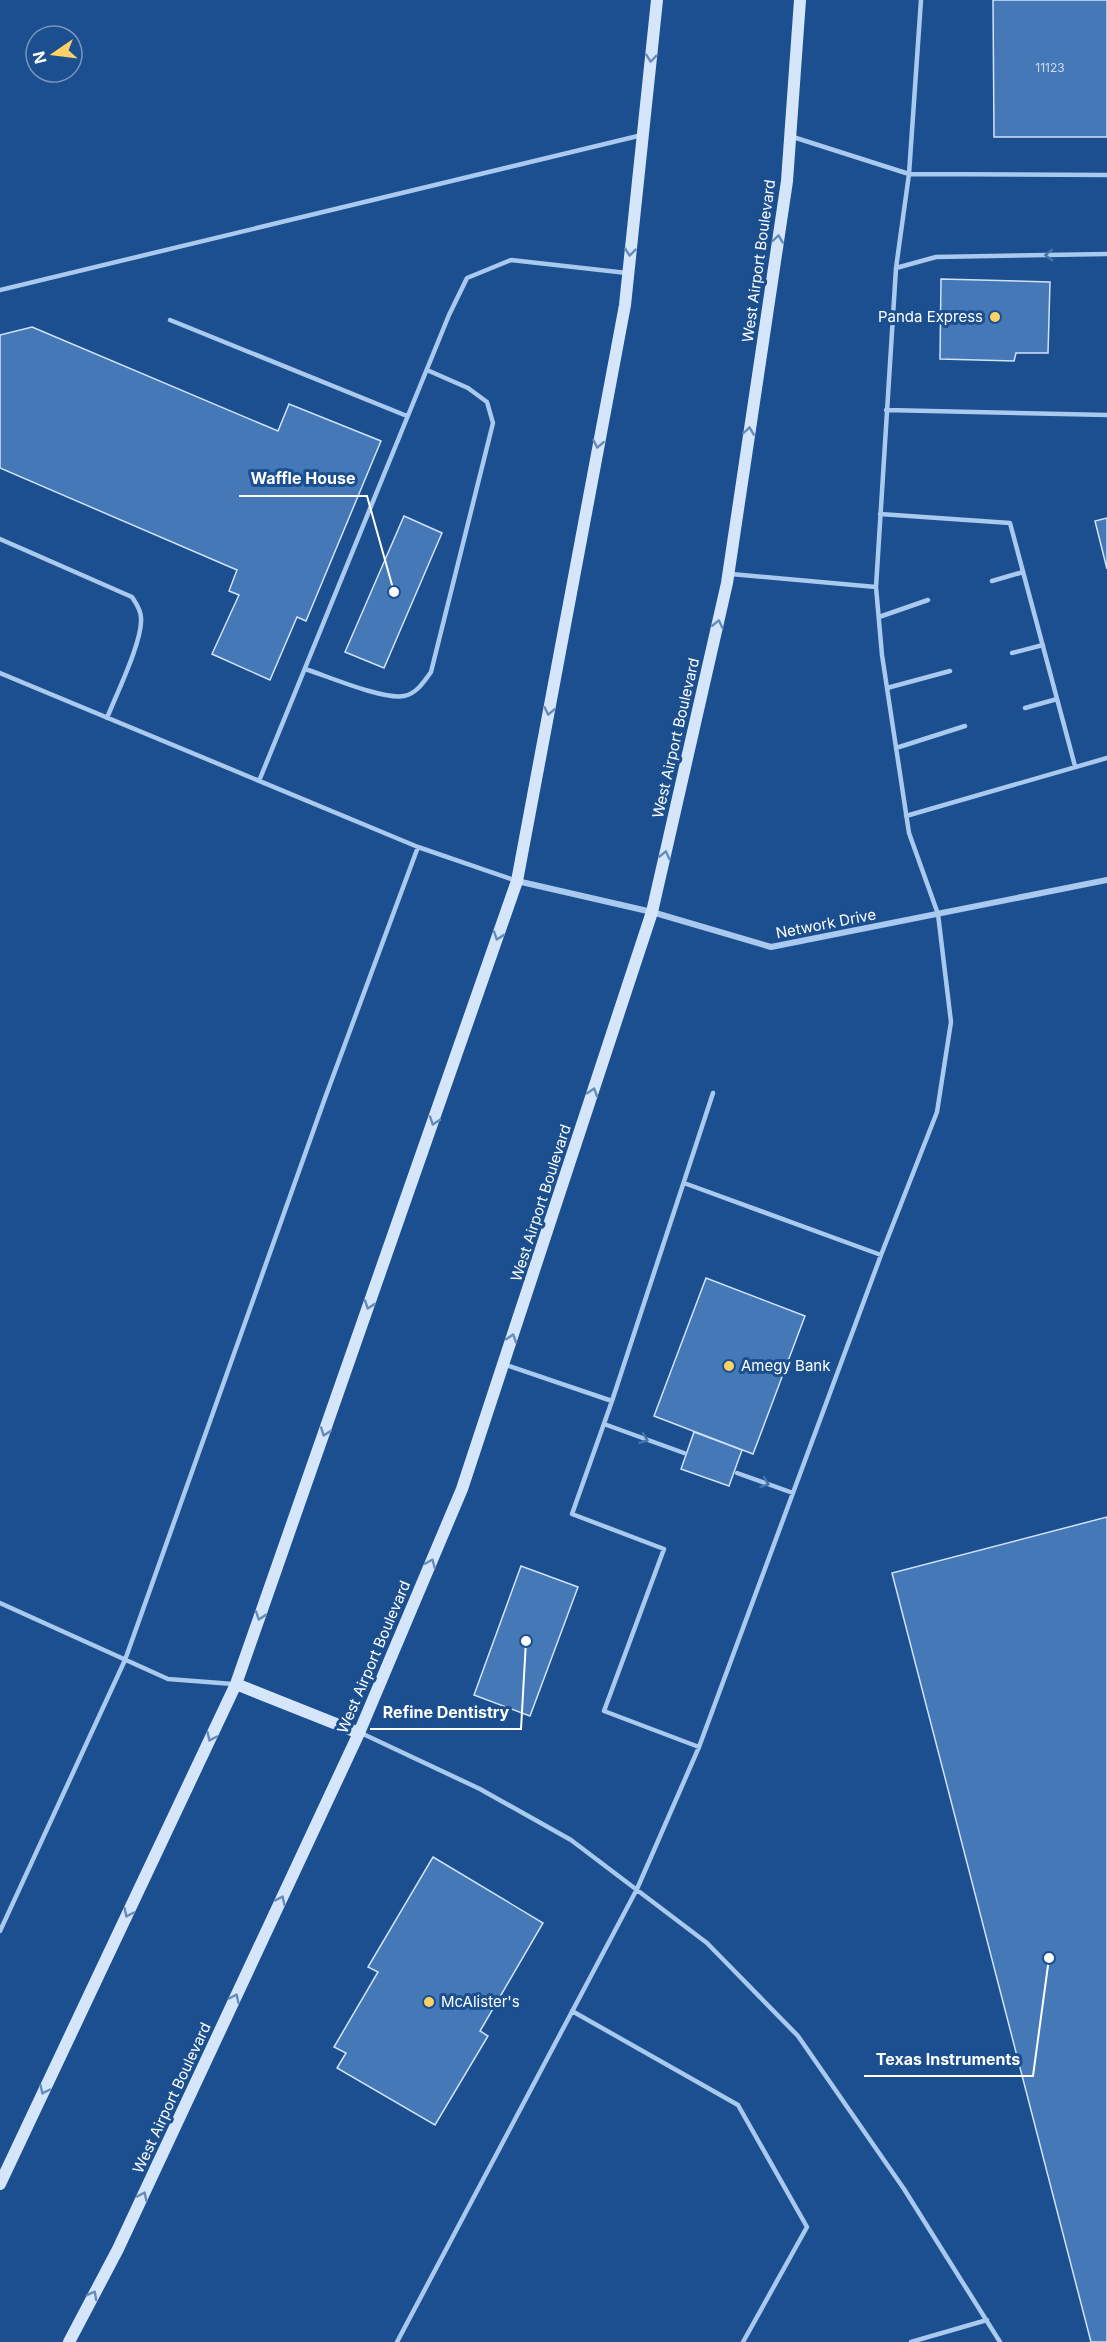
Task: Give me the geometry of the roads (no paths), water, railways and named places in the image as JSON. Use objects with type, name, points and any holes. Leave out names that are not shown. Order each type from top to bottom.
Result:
[{"type":"main road","points":[[0,2184],[236,1684],[517,881],[625,305],[657,0]]},
{"type":"main road","name":"West Airport Boulevard","points":[[69,2342],[118,2249],[359,1732],[462,1489],[652,912],[728,574],[787,181],[800,0]]},
{"type":"main road","points":[[236,1684],[359,1732]]},
{"type":"street","name":"Network Drive","points":[[517,881],[652,912],[771,947],[1107,880]]},
{"type":"lane","points":[[397,2342],[637,1889],[699,1747],[881,1255],[937,1112],[951,1022],[938,914],[909,833],[906,816],[887,688],[876,587],[896,267],[909,174],[921,0]]},
{"type":"lane","points":[[0,290],[642,135]]},
{"type":"lane","points":[[790,136],[909,174],[1107,175]]},
{"type":"lane","points":[[896,267],[936,257],[1107,254]]},
{"type":"lane","points":[[259,781],[407,416],[467,278],[511,261],[628,274]]},
{"type":"lane","points":[[170,320],[407,416]]},
{"type":"lane","points":[[305,669],[389,696],[405,696],[420,688],[430,672],[493,423],[487,402],[468,388],[427,370]]},
{"type":"lane","points":[[886,410],[1107,415]]},
{"type":"lane","points":[[880,514],[1010,523],[1075,766]]},
{"type":"lane","points":[[0,539],[132,597],[139,607],[142,619],[139,636],[107,718]]},
{"type":"lane","points":[[992,581],[1023,572]]},
{"type":"lane","points":[[728,574],[876,587]]},
{"type":"lane","points":[[879,617],[928,600]]},
{"type":"lane","points":[[1012,653],[1043,645]]},
{"type":"lane","points":[[887,688],[950,671]]},
{"type":"lane","points":[[0,673],[418,848],[517,881]]},
{"type":"lane","points":[[1025,708],[1057,699]]},
{"type":"lane","points":[[896,748],[965,726]]},
{"type":"lane","points":[[906,816],[1107,758]]},
{"type":"lane","points":[[0,1931],[125,1660],[325,1098],[418,848]]},
{"type":"lane","points":[[699,1747],[604,1711],[664,1549],[572,1514],[612,1401],[713,1093]]},
{"type":"lane","points":[[684,1183],[881,1255]]},
{"type":"lane","points":[[504,1364],[612,1401]]},
{"type":"lane","points":[[604,1424],[684,1454]]},
{"type":"lane","points":[[738,1473],[793,1493]]},
{"type":"lane","points":[[0,1604],[168,1679],[236,1684]]},
{"type":"lane","points":[[359,1732],[480,1789],[571,1840],[707,1943],[798,2036],[904,2189],[1000,2342]]},
{"type":"lane","points":[[572,2011],[738,2105],[807,2228],[743,2342]]},
{"type":"lane","points":[[911,2342],[987,2320]]},
{"type":"place","name":"Panda Express","points":[[995,317]]},
{"type":"place","name":"Waffle House","points":[[394,592]]},
{"type":"place","name":"Amegy Bank","points":[[729,1366]]},
{"type":"place","name":"Refine Dentistry","points":[[526,1641]]},
{"type":"place","name":"Texas Instruments","points":[[1049,1958]]},
{"type":"place","name":"McAlister's","points":[[429,2002]]}]
